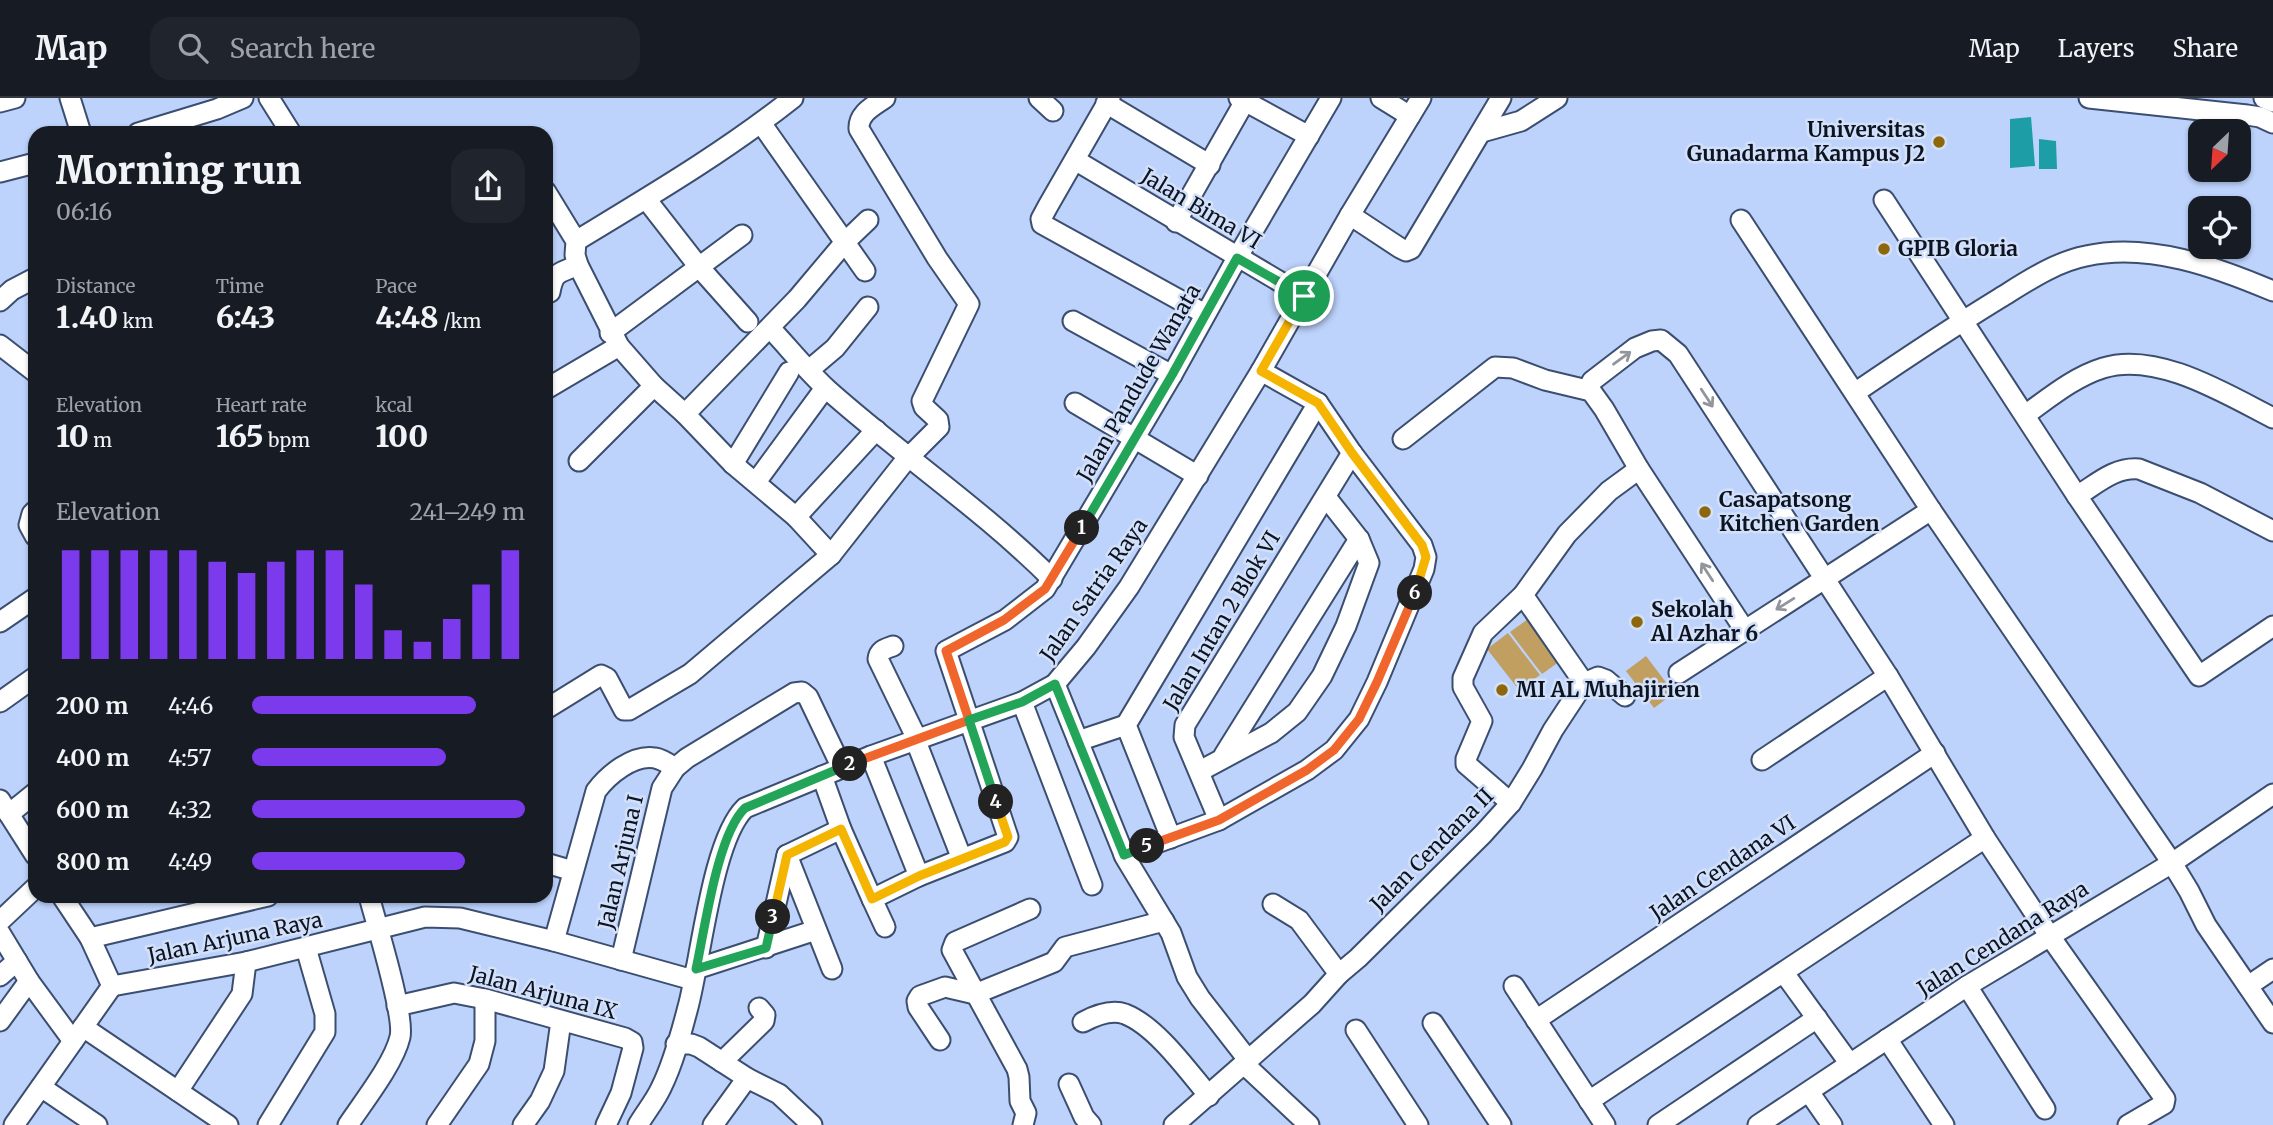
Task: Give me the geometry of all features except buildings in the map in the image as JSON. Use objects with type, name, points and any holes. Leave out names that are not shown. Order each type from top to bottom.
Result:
[{"type":"street","points":[[0,102],[15,98]]},
{"type":"street","points":[[70,98],[79,126]]},
{"type":"street","points":[[157,126],[216,104],[243,98]]},
{"type":"street","points":[[269,98],[286,126]]},
{"type":"street","points":[[576,241],[646,199],[761,123],[793,98]]},
{"type":"street","points":[[553,705],[601,676],[607,678],[624,710],[629,710],[690,674],[831,555],[907,458],[939,427],[938,420],[924,407],[922,401],[969,304],[937,258],[859,128],[859,120],[864,114],[885,98]]},
{"type":"street","name":"Jalan Pandude Wanata","points":[[969,720],[946,651],[1004,620],[1045,589],[1052,579],[1331,98]]},
{"type":"street","points":[[1381,98],[1410,116]]},
{"type":"street","name":"Jalan Satria Raya","points":[[638,1125],[661,1088],[677,1042],[689,1004],[722,850],[737,816],[745,808],[822,776],[1022,702],[1055,684],[1086,647],[1129,587],[1198,477],[1421,98]]},
{"type":"street","points":[[1350,215],[1400,248],[1410,250],[1501,98]]},
{"type":"street","points":[[1482,132],[1521,121],[1557,98]]},
{"type":"street","points":[[2090,98],[2235,106],[2273,123]]},
{"type":"street","points":[[2264,98],[2273,102]]},
{"type":"street","points":[[1176,222],[1210,165],[1242,99],[1309,136]]},
{"type":"street","points":[[1205,314],[1046,227],[1041,221],[1108,101],[1210,165]]},
{"type":"street","points":[[761,123],[865,271]]},
{"type":"street","name":"Jalan Bima VI","points":[[1075,160],[1304,296]]},
{"type":"street","points":[[0,172],[28,165]]},
{"type":"street","points":[[646,199],[699,267],[748,322]]},
{"type":"street","points":[[1884,200],[2077,496],[2199,676],[2273,626]]},
{"type":"street","points":[[553,203],[576,241],[575,255],[578,265],[614,339],[654,386],[733,464],[796,517],[831,555]]},
{"type":"street","points":[[685,414],[770,328],[845,242],[868,220]]},
{"type":"street","points":[[1741,220],[1931,510],[2172,863],[2206,925],[2273,1023]]},
{"type":"street","points":[[553,383],[614,339],[699,267],[742,235]]},
{"type":"street","points":[[1856,392],[1963,321],[2040,275],[2069,261],[2104,253],[2149,254],[2179,259],[2240,277],[2273,291]]},
{"type":"street","points":[[553,279],[578,265]]},
{"type":"street","points":[[0,302],[12,290],[28,282]]},
{"type":"street","points":[[809,370],[835,348],[868,307]]},
{"type":"street","points":[[1073,321],[1172,375]]},
{"type":"street","points":[[770,328],[825,388],[1026,554],[1052,579]]},
{"type":"street","points":[[1744,629],[1589,388],[1592,381],[1635,348],[1656,340],[1672,347],[1888,676],[1985,838],[2049,935],[2165,1099],[2164,1104],[2128,1125]]},
{"type":"street","points":[[0,345],[28,367]]},
{"type":"street","points":[[2025,415],[2087,374],[2119,364],[2135,363],[2174,372],[2273,418]]},
{"type":"street","points":[[1404,439],[1495,367],[1513,368],[1545,380],[1591,391]]},
{"type":"street","points":[[1124,855],[1219,820],[1307,770],[1334,750],[1359,719],[1419,582],[1426,557],[1422,545],[1352,453],[1318,403],[1261,371]]},
{"type":"street","points":[[733,464],[789,372]]},
{"type":"street","points":[[579,461],[654,386]]},
{"type":"street","points":[[756,482],[825,388]]},
{"type":"street","points":[[1075,403],[1198,477]]},
{"type":"street","points":[[1078,741],[1126,725],[1318,403]]},
{"type":"street","points":[[796,517],[876,430]]},
{"type":"street","name":"Jalan Intan 2 Blok VI","points":[[1219,820],[1184,737],[1185,724],[1352,453]]},
{"type":"street","points":[[2077,496],[2115,472],[2129,468],[2139,469],[2200,493],[2273,531]]},
{"type":"street","points":[[1511,803],[1466,764],[1482,721],[1462,687],[1463,678],[1483,633],[1523,594],[1567,534],[1609,491],[1639,469]]},
{"type":"street","points":[[1200,771],[1271,733],[1297,712],[1322,676],[1369,563],[1359,539],[1326,497]]},
{"type":"street","points":[[1679,673],[1931,510]]},
{"type":"street","points":[[1224,756],[1359,539]]},
{"type":"street","points":[[1523,594],[1584,683],[1598,677],[1606,680],[1625,696]]},
{"type":"street","points":[[0,622],[28,603]]},
{"type":"street","points":[[893,646],[878,654],[878,659],[916,739],[962,859]]},
{"type":"street","points":[[1762,760],[1888,676]]},
{"type":"street","points":[[0,702],[28,682]]},
{"type":"street","name":"Jalan Cendana II","points":[[1174,1125],[1312,1004],[1339,974],[1359,958],[1483,834],[1511,803],[1584,683]]},
{"type":"street","points":[[1055,684],[1124,855],[1164,921],[1193,987],[1247,1063],[1309,1125]]},
{"type":"street","name":"Jalan Arjuna I","points":[[622,957],[662,788],[675,768],[794,693],[808,697],[842,768]]},
{"type":"street","points":[[1022,702],[1092,885]]},
{"type":"street","points":[[872,899],[919,876],[1000,846],[1008,837],[969,720]]},
{"type":"street","points":[[1126,725],[1171,838]]},
{"type":"street","name":"Jalan Cendana VI","points":[[1536,1020],[1935,753]]},
{"type":"street","points":[[871,756],[919,876]]},
{"type":"street","points":[[554,941],[596,791],[630,763],[642,758],[655,758],[675,768]]},
{"type":"street","points":[[822,776],[841,829],[886,927]]},
{"type":"street","name":"Jalan Cendana Raya","points":[[1758,1125],[1967,986],[2172,863],[2273,794]]},
{"type":"street","points":[[28,798],[5,816],[28,846]]},
{"type":"street","points":[[787,855],[841,829]]},
{"type":"street","points":[[1589,1101],[1985,838]]},
{"type":"street","points":[[787,855],[832,969]]},
{"type":"street","points":[[766,948],[787,855]]},
{"type":"street","points":[[553,865],[573,871]]},
{"type":"street","points":[[0,922],[28,895]]},
{"type":"street","points":[[13,1125],[112,986],[90,938],[67,903]]},
{"type":"street","points":[[90,938],[238,903]]},
{"type":"street","points":[[348,1125],[395,1052],[401,1033],[397,1006],[371,903]]},
{"type":"street","points":[[1273,904],[1292,913],[1299,920],[1339,974]]},
{"type":"street","points":[[1023,1125],[1026,1113],[1020,1101],[1019,1077],[952,950],[955,942],[1030,909]]},
{"type":"street","name":"Jalan Arjuna Raya","points":[[112,986],[246,962],[425,917],[444,916],[694,974]]},
{"type":"street","points":[[940,1040],[918,1007],[920,996],[945,986],[975,994],[1054,962],[1067,947],[1164,921]]},
{"type":"street","points":[[694,974],[816,930]]},
{"type":"street","points":[[0,933],[29,981],[78,1034],[178,1091],[228,1125]]},
{"type":"street","points":[[268,1125],[325,1032],[325,1014],[306,948]]},
{"type":"street","points":[[0,976],[17,961]]},
{"type":"street","points":[[178,1091],[242,994],[246,962]]},
{"type":"street","points":[[2248,986],[2273,969]]},
{"type":"street","points":[[1784,973],[1850,1064]]},
{"type":"street","points":[[0,1021],[29,981]]},
{"type":"street","points":[[1514,986],[1605,1125]]},
{"type":"street","points":[[1967,986],[2045,1109]]},
{"type":"street","name":"Jalan Arjuna IX","points":[[397,1006],[454,993],[625,1038],[632,1042],[634,1048],[621,1093],[606,1125]]},
{"type":"street","points":[[438,1125],[480,1064],[485,1041],[485,999]]},
{"type":"street","points":[[722,1062],[764,1021],[765,1015],[760,1008]]},
{"type":"street","points":[[1083,1022],[1107,1012],[1124,1014],[1140,1023],[1186,1068],[1209,1096]]},
{"type":"street","points":[[1658,1125],[1817,1018]]},
{"type":"street","points":[[523,1125],[540,1101],[554,1071],[561,1021]]},
{"type":"street","points":[[1433,1023],[1501,1125]]},
{"type":"street","points":[[1356,1030],[1418,1125]]},
{"type":"street","points":[[1887,1039],[1944,1125]]},
{"type":"street","points":[[677,1042],[699,1047],[747,1078],[779,1094],[807,1123]]},
{"type":"street","points":[[713,1125],[747,1078]]},
{"type":"street","points":[[1069,1084],[1084,1117],[1091,1125]]},
{"type":"street","points":[[41,1087],[97,1125]]},
{"type":"street","points":[[1809,1092],[1832,1125]]},
{"type":"shaded area","points":[[2031,117],[2035,166],[2010,168],[2010,119]]},
{"type":"shaded area","points":[[2039,139],[2056,141],[2057,169],[2039,169]]},
{"type":"shaded area","points":[[1531,617],[1563,659],[1542,674],[1510,632]]},
{"type":"shaded area","points":[[1508,633],[1540,675],[1519,690],[1487,649]]},
{"type":"shaded area","points":[[1646,656],[1674,693],[1654,708],[1626,671]]},
{"type":"place","name":"Universitas Gunadarma Kampus J2","points":[[1939,142]]},
{"type":"place","name":"GPIB Gloria","points":[[1884,249]]},
{"type":"place","name":"Casapatsong Kitchen Garden","points":[[1705,512]]},
{"type":"place","name":"Sekolah Al Azhar 6","points":[[1637,622]]},
{"type":"place","name":"MI AL Muhajirien","points":[[1502,690]]},
{"type":"route","points":[[1304,296],[1237,258],[1172,375],[1045,589],[1004,620],[946,651],[969,720],[871,756],[745,808],[731,825],[722,850],[696,969],[766,948],[787,855],[841,829],[872,899],[919,876],[1000,846],[1008,837],[969,720],[1022,702],[1055,684],[1124,855],[1219,820],[1307,770],[1334,750],[1359,719],[1377,682],[1419,582],[1426,557],[1422,545],[1352,453],[1318,403],[1261,371],[1304,296]]}]
